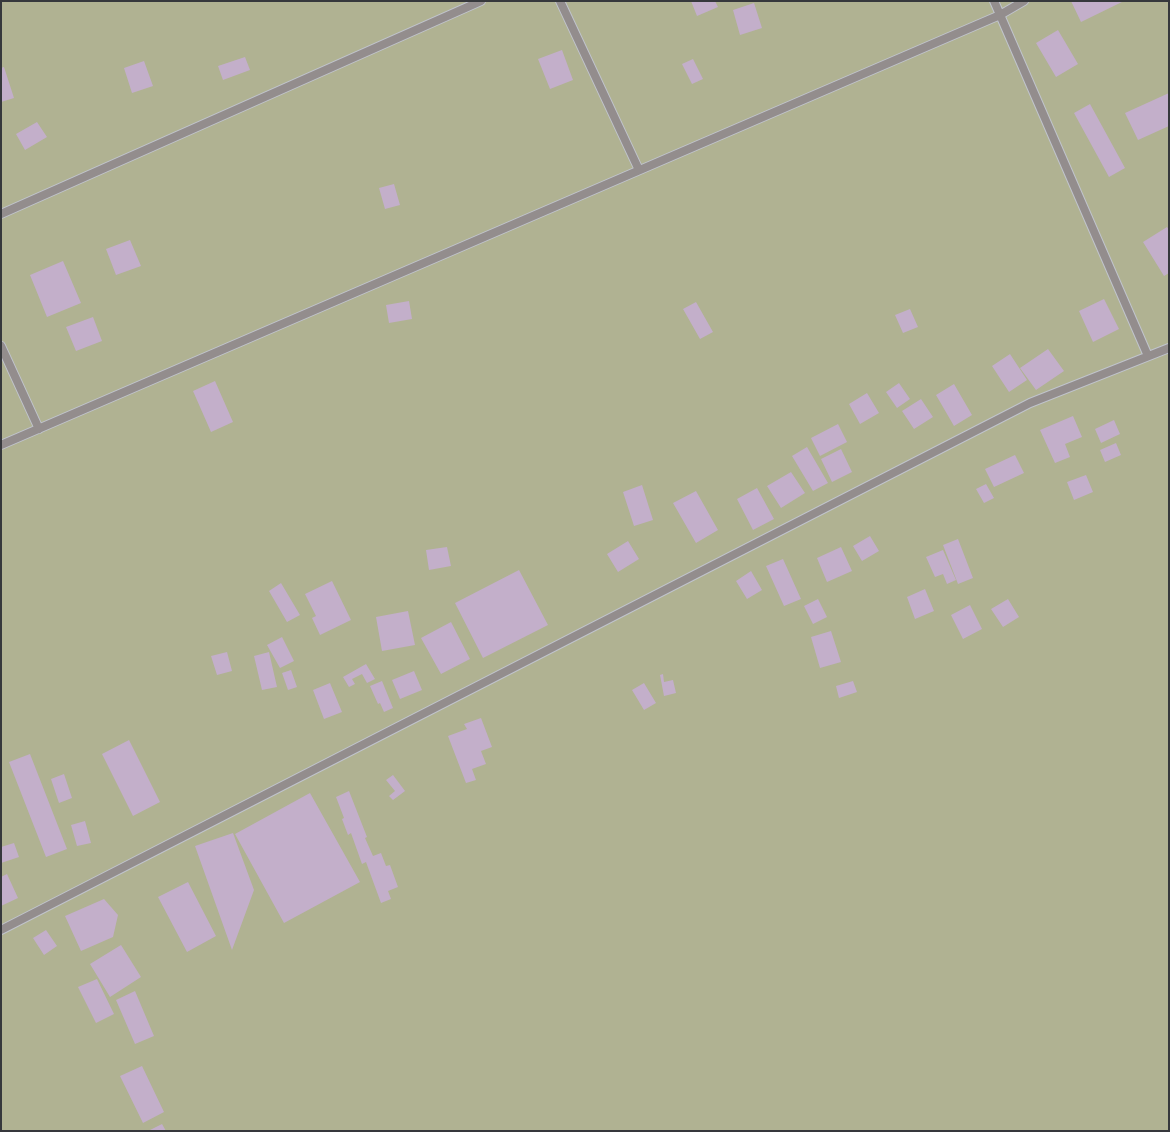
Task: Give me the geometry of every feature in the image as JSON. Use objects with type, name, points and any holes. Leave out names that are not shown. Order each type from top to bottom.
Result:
[{"type":"street","points":[[1,214],[482,1]]},
{"type":"street","points":[[560,1],[639,170]]},
{"type":"street","points":[[994,1],[1148,356]]},
{"type":"street","points":[[1,445],[1000,15],[1024,1]]},
{"type":"street","points":[[1,346],[39,429]]},
{"type":"street","points":[[1,930],[1030,403],[1169,348]]},
{"type":"green space","points":[[1,1],[1169,1],[1169,1131],[1,1131]]},
{"type":"building","points":[[691,1],[715,1],[718,7],[697,16]]},
{"type":"building","points":[[1071,1],[1124,1],[1081,22]]},
{"type":"building","points":[[754,3],[762,28],[740,35],[733,10]]},
{"type":"building","points":[[1058,30],[1078,64],[1056,77],[1036,43]]},
{"type":"building","points":[[562,50],[573,80],[550,89],[538,59]]},
{"type":"building","points":[[245,57],[250,70],[223,80],[218,66]]},
{"type":"building","points":[[693,59],[703,79],[692,84],[682,64]]},
{"type":"building","points":[[144,61],[153,86],[132,93],[124,68]]},
{"type":"building","points":[[4,67],[14,98],[1,102],[1,68]]},
{"type":"building","points":[[1169,93],[1169,126],[1138,140],[1125,113]]},
{"type":"building","points":[[1090,104],[1125,168],[1109,177],[1074,113]]},
{"type":"building","points":[[37,122],[47,137],[25,150],[16,134]]},
{"type":"building","points":[[394,184],[400,205],[385,209],[379,188]]},
{"type":"building","points":[[1167,227],[1169,230],[1169,273],[1164,276],[1143,242]]},
{"type":"building","points":[[130,240],[141,266],[116,275],[106,249]]},
{"type":"building","points":[[63,261],[81,303],[47,317],[30,275]]},
{"type":"building","points":[[1104,299],[1119,329],[1093,342],[1079,311]]},
{"type":"building","points":[[409,301],[412,319],[389,323],[386,305]]},
{"type":"building","points":[[696,302],[713,332],[700,339],[683,309]]},
{"type":"building","points":[[910,309],[918,327],[903,333],[895,315]]},
{"type":"building","points":[[93,317],[102,341],[76,351],[66,327]]},
{"type":"building","points":[[1048,349],[1064,371],[1036,390],[1020,368]]},
{"type":"building","points":[[1010,354],[1027,380],[1009,392],[992,366]]},
{"type":"building","points":[[215,381],[233,422],[211,432],[193,391]]},
{"type":"building","points":[[899,383],[910,399],[897,408],[886,392]]},
{"type":"building","points":[[954,384],[972,415],[954,426],[936,395]]},
{"type":"building","points":[[867,393],[879,413],[860,424],[849,404]]},
{"type":"building","points":[[921,399],[933,417],[914,429],[902,411]]},
{"type":"building","points":[[1073,416],[1082,437],[1065,444],[1070,457],[1055,463],[1040,430]]},
{"type":"building","points":[[1114,420],[1120,434],[1101,443],[1095,429]]},
{"type":"building","points":[[838,424],[847,442],[820,456],[811,438]]},
{"type":"building","points":[[1116,443],[1121,455],[1105,462],[1100,450]]},
{"type":"building","points":[[807,447],[828,483],[813,491],[792,456]]},
{"type":"building","points":[[841,449],[852,472],[832,482],[821,459]]},
{"type":"building","points":[[1015,455],[1024,473],[994,487],[985,469]]},
{"type":"building","points":[[791,472],[805,493],[781,508],[767,486]]},
{"type":"building","points":[[1086,475],[1093,492],[1074,500],[1067,482]]},
{"type":"building","points":[[986,484],[994,498],[984,503],[976,489]]},
{"type":"building","points":[[642,485],[653,520],[634,526],[623,492]]},
{"type":"building","points":[[757,488],[774,519],[753,530],[737,499]]},
{"type":"building","points":[[696,491],[718,530],[696,543],[673,503]]},
{"type":"building","points":[[870,536],[879,551],[862,561],[853,546]]},
{"type":"building","points":[[958,539],[973,578],[958,584],[943,545]]},
{"type":"building","points":[[628,541],[639,559],[618,572],[607,554]]},
{"type":"building","points":[[447,547],[451,566],[429,570],[426,550]]},
{"type":"building","points":[[841,547],[852,571],[827,582],[817,558]]},
{"type":"building","points":[[943,550],[956,580],[947,584],[943,574],[935,577],[926,557]]},
{"type":"building","points":[[783,559],[801,599],[784,606],[766,566]]},
{"type":"building","points":[[519,570],[548,625],[483,658],[455,603]]},
{"type":"building","points":[[751,571],[762,590],[747,599],[736,581]]},
{"type":"building","points":[[332,581],[351,620],[320,635],[312,618],[316,616],[305,594]]},
{"type":"building","points":[[281,583],[300,615],[287,622],[269,591]]},
{"type":"building","points":[[925,589],[934,611],[915,619],[907,597]]},
{"type":"building","points":[[818,599],[827,617],[813,624],[804,606]]},
{"type":"building","points":[[1008,599],[1019,617],[1003,627],[991,609]]},
{"type":"building","points":[[970,605],[982,629],[963,639],[951,615]]},
{"type":"building","points":[[408,611],[415,645],[382,651],[376,617]]},
{"type":"building","points":[[451,622],[470,659],[441,674],[421,638]]},
{"type":"building","points":[[831,631],[841,662],[820,668],[811,637]]},
{"type":"building","points":[[282,637],[294,661],[280,668],[267,645]]},
{"type":"building","points":[[227,652],[232,671],[217,675],[211,656]]},
{"type":"building","points":[[269,652],[277,687],[262,690],[254,656]]},
{"type":"building","points":[[366,664],[375,679],[367,683],[362,674],[352,679],[355,684],[349,687],[343,677]]},
{"type":"building","points":[[291,670],[297,687],[288,690],[282,673]]},
{"type":"building","points":[[414,671],[422,690],[400,699],[392,680]]},
{"type":"building","points":[[663,674],[664,682],[673,680],[676,693],[664,696],[660,675]]},
{"type":"building","points":[[382,681],[393,708],[384,712],[380,703],[378,704],[370,686]]},
{"type":"building","points":[[853,681],[857,692],[839,698],[836,686]]},
{"type":"building","points":[[330,683],[342,712],[324,719],[313,690]]},
{"type":"building","points":[[644,683],[656,703],[644,710],[632,690]]},
{"type":"building","points":[[481,718],[492,747],[481,751],[486,764],[472,769],[476,780],[466,783],[448,736],[467,729],[464,724]]},
{"type":"building","points":[[129,740],[160,802],[133,816],[102,754]]},
{"type":"building","points":[[30,754],[67,849],[46,857],[9,762]]},
{"type":"building","points":[[64,774],[72,798],[59,803],[51,779]]},
{"type":"building","points":[[393,775],[405,791],[393,800],[389,796],[395,791],[386,780]]},
{"type":"building","points":[[349,791],[367,837],[365,838],[373,856],[381,853],[386,866],[390,865],[398,887],[388,891],[391,899],[381,903],[366,862],[362,864],[351,833],[348,835],[342,819],[344,818],[336,797]]},
{"type":"building","points":[[310,793],[360,882],[284,923],[235,834]]},
{"type":"building","points":[[85,821],[91,843],[77,846],[71,825]]},
{"type":"building","points":[[233,833],[254,890],[232,950],[195,846]]},
{"type":"building","points":[[14,843],[19,857],[1,863],[1,847]]},
{"type":"building","points":[[7,874],[18,898],[1,906],[1,877]]},
{"type":"building","points":[[188,882],[216,936],[187,952],[158,897]]},
{"type":"building","points":[[104,899],[118,915],[113,937],[81,951],[65,916]]},
{"type":"building","points":[[46,930],[57,946],[44,955],[33,938]]},
{"type":"building","points":[[121,945],[141,977],[110,997],[90,964]]},
{"type":"building","points":[[97,979],[114,1014],[96,1023],[78,987]]},
{"type":"building","points":[[135,991],[154,1036],[135,1044],[116,1000]]},
{"type":"building","points":[[142,1066],[164,1112],[143,1123],[120,1076]]},
{"type":"building","points":[[162,1124],[166,1131],[148,1131]]}]
